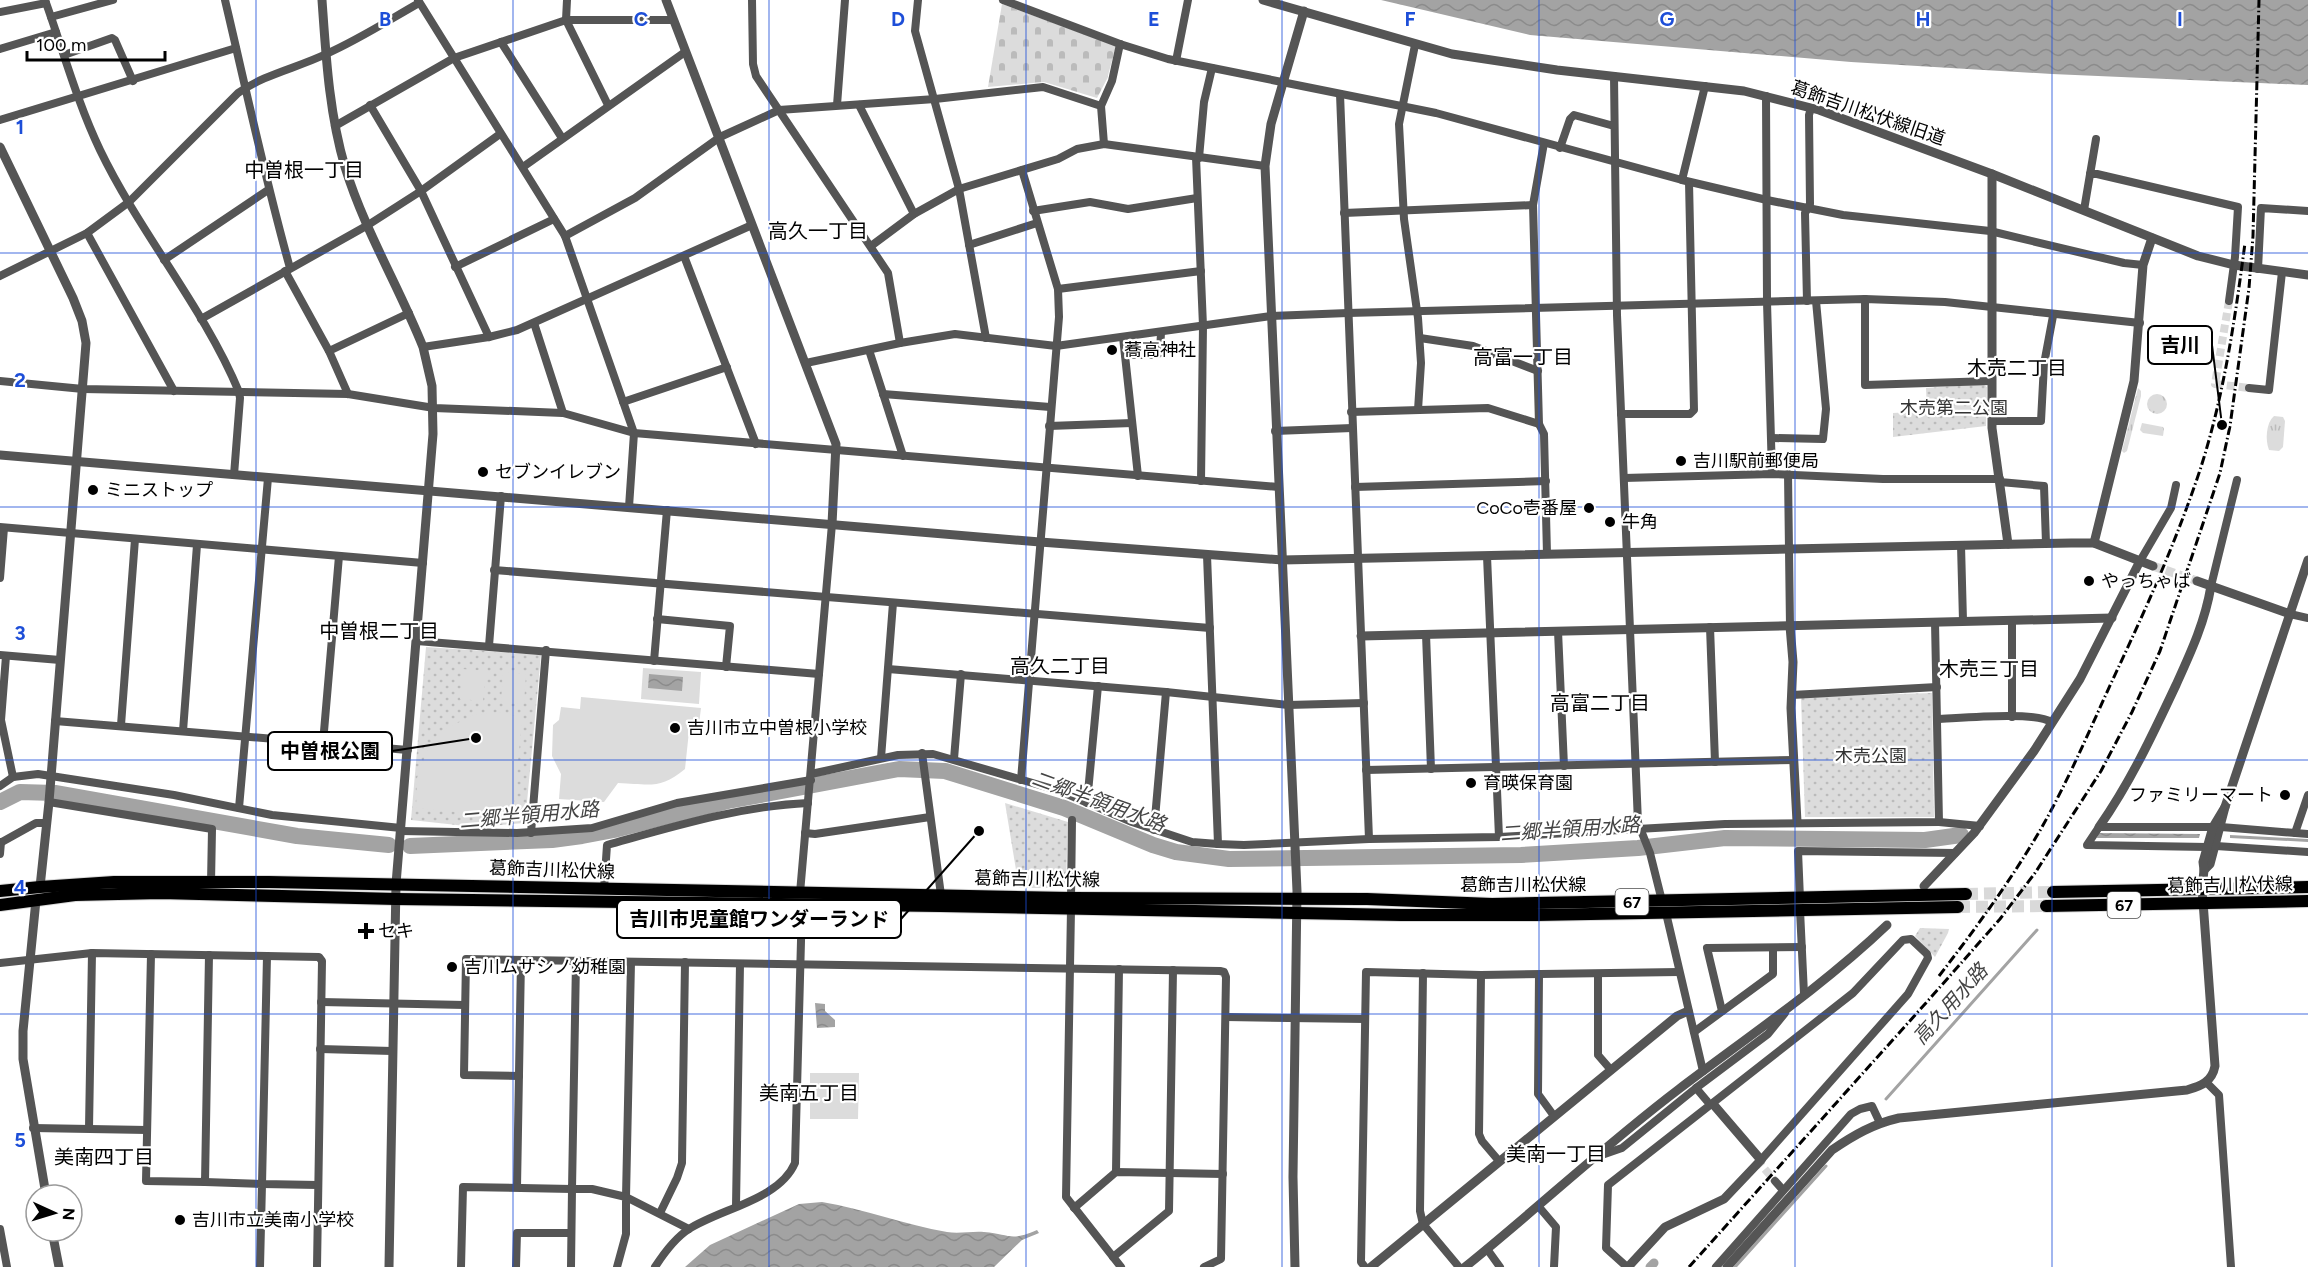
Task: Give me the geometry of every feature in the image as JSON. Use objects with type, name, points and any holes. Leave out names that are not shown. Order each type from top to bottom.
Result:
[{"type":"main road","name":"葛飾吉川松伏線","points":[[0,891],[40,886],[114,882],[396,884],[801,898],[1071,903],[1297,899],[1664,907]]},
{"type":"main road","name":"葛飾吉川松伏線","points":[[2053,892],[2308,887]]},
{"type":"main road","name":"葛飾吉川松伏線","points":[[0,906],[106,893],[161,892],[396,899],[801,898],[941,895],[1297,913],[1494,915],[1664,907],[1800,904],[1966,894]]},
{"type":"main road","name":"葛飾吉川松伏線","points":[[2046,906],[2308,901]]},
{"type":"main road","name":"葛飾吉川松伏線","points":[[1800,904],[1958,907]]},
{"type":"street","points":[[51,17],[112,0]]},
{"type":"street","points":[[225,0],[288,269],[348,394]]},
{"type":"street","points":[[322,0],[335,126],[349,178],[423,347],[434,408],[396,884],[389,1267]]},
{"type":"street","points":[[567,0],[566,20],[608,105]]},
{"type":"street","points":[[655,1267],[674,1241],[689,1229],[770,1191],[790,1175],[795,1163],[801,898],[838,451],[666,0]]},
{"type":"street","points":[[752,0],[753,64],[756,76],[888,273],[900,343]]},
{"type":"street","points":[[837,105],[845,0]]},
{"type":"street","points":[[918,0],[915,31],[959,189],[986,338]]},
{"type":"street","points":[[1003,0],[1120,44],[1176,61],[1436,113],[1685,181],[1843,215],[1990,231],[2143,265]]},
{"type":"street","points":[[1176,61],[1188,0]]},
{"type":"street","name":"葛飾吉川松伏線旧道","points":[[1263,0],[1415,45],[1484,60],[1705,86],[1766,96],[1811,108],[1992,174],[2198,256],[2234,265],[2308,275]]},
{"type":"street","points":[[0,12],[45,1],[100,150],[201,319],[239,392],[234,475]]},
{"type":"street","points":[[0,276],[87,233],[129,202],[246,87],[326,54],[419,2],[566,236],[634,433],[629,507]]},
{"type":"street","points":[[1295,1267],[1293,1177],[1297,899],[1265,166],[1271,124],[1304,11]]},
{"type":"street","points":[[335,126],[454,58],[566,20],[674,20]]},
{"type":"street","points":[[0,49],[56,32]]},
{"type":"street","points":[[64,56],[111,38],[116,40],[133,81]]},
{"type":"street","points":[[501,42],[562,138]]},
{"type":"street","points":[[1104,144],[1101,106],[1112,81],[1120,44]]},
{"type":"street","points":[[1415,45],[1399,124],[1403,210],[1418,312],[1421,363],[1418,410]]},
{"type":"street","points":[[0,120],[79,98],[236,48]]},
{"type":"street","points":[[523,167],[686,52]]},
{"type":"street","points":[[1201,481],[1203,326],[1197,158],[1204,102],[1212,68]]},
{"type":"street","points":[[1614,76],[1617,306],[1638,823],[1648,849],[1664,907],[1703,1071]]},
{"type":"street","points":[[1621,414],[1690,414],[1694,410],[1692,304],[1685,181],[1705,86]]},
{"type":"street","points":[[566,236],[627,203],[720,137],[779,110],[934,99],[1043,87],[1101,106]]},
{"type":"street","points":[[1340,94],[1369,839]]},
{"type":"street","points":[[1766,96],[1767,302],[1772,474]]},
{"type":"street","points":[[370,105],[421,191],[489,338]]},
{"type":"street","points":[[859,105],[914,214]]},
{"type":"street","points":[[1806,301],[1806,213],[1810,204],[1809,115],[1811,108]]},
{"type":"street","points":[[1560,148],[1570,119],[1574,115],[1614,126]]},
{"type":"street","points":[[201,319],[368,225],[421,191],[500,134]]},
{"type":"street","points":[[2084,210],[2096,139]]},
{"type":"street","points":[[1544,143],[1533,205],[1539,424],[1544,434],[1547,554]]},
{"type":"street","points":[[871,246],[914,214],[959,189],[1058,159],[1077,149],[1104,144],[1265,166]]},
{"type":"street","points":[[1,152],[73,298],[82,321],[86,343],[40,886]]},
{"type":"street","points":[[1021,780],[1059,317],[1058,289],[1022,170]]},
{"type":"street","points":[[1992,174],[1990,231],[1992,421],[2008,544]]},
{"type":"street","points":[[2090,174],[2238,207],[2229,301]]},
{"type":"street","points":[[164,260],[268,190]]},
{"type":"street","points":[[1033,211],[1090,202],[1128,209],[1197,198]]},
{"type":"street","points":[[1344,213],[1533,205]]},
{"type":"street","points":[[2258,269],[2260,208],[2308,211]]},
{"type":"street","points":[[455,267],[554,219]]},
{"type":"street","points":[[969,245],[1037,223]]},
{"type":"street","points":[[423,347],[489,338],[517,330],[753,225]]},
{"type":"street","points":[[87,233],[174,391]]},
{"type":"street","points":[[2094,543],[2134,381],[2143,265],[2152,238]]},
{"type":"street","points":[[684,256],[756,444]]},
{"type":"street","points":[[1058,289],[1201,271]]},
{"type":"street","points":[[2249,388],[2269,390],[2282,273]]},
{"type":"street","points":[[806,363],[955,334],[1056,346],[1272,316],[1348,313],[1865,299],[1945,303],[2054,316],[2140,323]]},
{"type":"street","points":[[1865,299],[1865,385],[1991,381]]},
{"type":"street","points":[[1772,438],[1823,439],[1826,409],[1816,301]]},
{"type":"street","points":[[329,351],[410,313]]},
{"type":"street","points":[[1992,421],[2041,421],[2044,364],[2054,316]]},
{"type":"street","points":[[534,323],[563,413]]},
{"type":"street","points":[[1125,355],[1155,355],[1160,352],[1161,332]]},
{"type":"street","points":[[1123,337],[1138,476]]},
{"type":"street","points":[[1419,338],[1473,346],[1538,371]]},
{"type":"street","points":[[869,350],[903,456]]},
{"type":"street","points":[[623,402],[728,367]]},
{"type":"street","points":[[0,381],[83,389],[348,394],[434,408],[563,413],[634,433],[1279,487]]},
{"type":"street","points":[[883,394],[1050,407]]},
{"type":"street","points":[[1352,412],[1488,408],[1539,424]]},
{"type":"street","points":[[1049,426],[1132,423]]},
{"type":"street","points":[[1275,431],[1352,428]]},
{"type":"street","points":[[0,455],[1040,542],[1282,560],[2094,543],[2153,566]]},
{"type":"street","points":[[1624,478],[1788,474],[1883,479],[2000,480],[2044,486],[2046,543]]},
{"type":"street","points":[[1788,474],[1788,549],[1797,822]]},
{"type":"street","points":[[239,808],[268,478]]},
{"type":"street","points":[[2237,480],[2202,629],[2158,724],[2117,801],[2087,845],[2211,846],[2308,852]]},
{"type":"street","points":[[1355,487],[1545,481]]},
{"type":"street","points":[[1924,886],[1980,826],[2034,751],[2080,679],[2140,561],[2171,508],[2176,485]]},
{"type":"street","points":[[489,646],[501,496]]},
{"type":"street","points":[[654,661],[667,510]]},
{"type":"street","points":[[0,578],[2,527],[423,563]]},
{"type":"street","points":[[121,725],[135,539]]},
{"type":"street","points":[[183,730],[197,545]]},
{"type":"street","points":[[1961,545],[1963,621]]},
{"type":"street","points":[[1207,555],[1218,844]]},
{"type":"street","points":[[323,743],[339,556]]},
{"type":"street","points":[[1486,556],[1499,837]]},
{"type":"street","points":[[1727,1267],[1832,1150],[1851,1137],[1880,1123],[1899,1118],[2187,1090],[2207,1083],[2213,1075],[2215,1066],[2202,862],[2211,846],[2225,807],[2308,560]]},
{"type":"street","points":[[494,570],[1210,628]]},
{"type":"street","points":[[2197,581],[2290,614],[2308,618]]},
{"type":"street","points":[[881,758],[893,603]]},
{"type":"street","points":[[1361,636],[2112,618]]},
{"type":"street","points":[[657,619],[730,626],[726,667]]},
{"type":"street","points":[[2012,620],[2012,717]]},
{"type":"street","points":[[1935,622],[1939,822]]},
{"type":"street","points":[[1710,627],[1715,762]]},
{"type":"street","points":[[1558,631],[1564,766]]},
{"type":"street","points":[[1426,633],[1431,769]]},
{"type":"street","points":[[417,641],[819,674]]},
{"type":"street","points":[[531,833],[546,650]]},
{"type":"street","points":[[13,777],[1,720],[3,655],[60,660]]},
{"type":"street","points":[[888,669],[1212,696],[1288,705],[1364,703]]},
{"type":"street","points":[[954,759],[961,674]]},
{"type":"street","points":[[1087,803],[1098,686]]},
{"type":"street","points":[[1792,694],[1937,687]]},
{"type":"street","points":[[1154,830],[1166,692]]},
{"type":"street","points":[[1937,719],[2012,717],[2045,718],[2051,722]]},
{"type":"street","points":[[55,721],[408,750]]},
{"type":"street","points":[[0,786],[13,777],[38,774],[50,781],[174,795],[272,815],[401,829],[486,834],[531,833],[592,828],[677,802],[811,777],[881,758],[922,753],[954,759],[1060,791],[1154,830],[1192,842],[1218,844],[1295,845],[1369,839],[1642,833],[1725,824],[1797,822],[1939,822],[1980,826]]},
{"type":"street","points":[[922,753],[941,895]]},
{"type":"street","points":[[1366,770],[1794,760]]},
{"type":"street","points":[[2295,833],[2308,795]]},
{"type":"street","points":[[49,799],[212,829],[211,883]]},
{"type":"street","points":[[604,890],[607,845],[708,819],[808,800]]},
{"type":"street","points":[[805,833],[815,834],[930,817]]},
{"type":"street","points":[[1072,820],[1065,1191],[1066,1197],[1074,1208],[1121,1267]]},
{"type":"street","points":[[0,854],[1,843],[36,823],[46,824]]},
{"type":"street","points":[[2099,827],[2217,827],[2308,834]]},
{"type":"street","points":[[1804,994],[1798,851],[1955,854]]},
{"type":"street","points":[[36,900],[23,1031],[23,1059],[44,1183]]},
{"type":"street","points":[[1465,1267],[1539,1207],[1593,1158],[1855,954],[1887,925]]},
{"type":"street","points":[[1911,939],[1927,954],[1928,962],[1908,994],[1761,1160],[1724,1199],[1665,1227],[1628,1267],[1606,1248],[1608,1185],[1853,993],[1903,940],[1911,939]]},
{"type":"street","points":[[1722,1011],[1707,948],[1802,947]]},
{"type":"street","points":[[1694,1032],[1773,974],[1773,948]]},
{"type":"street","points":[[89,1128],[92,953]]},
{"type":"street","points":[[0,963],[92,953],[319,957],[322,962],[317,1267]]},
{"type":"street","points":[[152,954],[146,1181],[318,1185]]},
{"type":"street","points":[[205,1182],[209,955]]},
{"type":"street","points":[[260,1267],[267,956]]},
{"type":"street","points":[[519,1076],[464,1075],[466,959],[1224,972],[1226,1017],[1221,1259],[1204,1267]]},
{"type":"street","points":[[518,1187],[521,960]]},
{"type":"street","points":[[571,1267],[576,961]]},
{"type":"street","points":[[617,1267],[626,1234],[631,962]]},
{"type":"street","points":[[660,1213],[682,1163],[685,962]]},
{"type":"street","points":[[736,1206],[740,964]]},
{"type":"street","points":[[1116,1172],[1119,969]]},
{"type":"street","points":[[1113,1257],[1169,1211],[1173,970]]},
{"type":"street","points":[[1365,1267],[1361,1262],[1366,972],[1539,975],[1679,972]]},
{"type":"street","points":[[1423,973],[1420,1211],[1423,1224],[1460,1267]]},
{"type":"street","points":[[1598,974],[1598,1055],[1611,1070]]},
{"type":"street","points":[[1481,975],[1479,1134],[1499,1161]]},
{"type":"street","points":[[1539,975],[1538,1094],[1554,1116]]},
{"type":"street","points":[[321,1002],[465,1005]]},
{"type":"street","points":[[1593,1158],[1622,1148],[1768,1034],[1791,1004]]},
{"type":"street","points":[[1371,1267],[1677,1016],[1688,1011]]},
{"type":"street","points":[[1226,1017],[1365,1019]]},
{"type":"street","points":[[320,1049],[392,1051]]},
{"type":"street","points":[[2207,1083],[2218,1095],[2231,1267]]},
{"type":"street","points":[[1696,1088],[1761,1160]]},
{"type":"street","points":[[1716,1267],[1851,1114],[1872,1106],[1880,1123]]},
{"type":"street","points":[[33,1128],[147,1130]]},
{"type":"street","points":[[1074,1208],[1116,1172],[1223,1174]]},
{"type":"street","points":[[1775,1181],[1783,1190]]},
{"type":"street","points":[[461,1267],[463,1187],[592,1190],[626,1197],[689,1229]]},
{"type":"street","points":[[1539,1207],[1556,1227],[1554,1267]]},
{"type":"street","points":[[0,1229],[7,1267]]},
{"type":"street","points":[[516,1267],[517,1233],[571,1233]]},
{"type":"street","points":[[54,1243],[59,1267]]},
{"type":"street","points":[[1487,1250],[1500,1267]]},
{"type":"green space","points":[[1002,4],[1116,46],[1107,79],[1097,98],[1044,82],[988,87]]},
{"type":"green space","name":"木売第二公園","points":[[1983,384],[1987,387],[1986,426],[1893,437],[1893,413],[1927,411],[1926,388]]},
{"type":"green space","points":[[2138,388],[2141,396],[2127,451],[2124,453],[2122,451]]},
{"type":"green space","points":[[2157,394],[2164,397],[2167,404],[2164,411],[2157,414],[2150,411],[2147,404],[2150,397]]},
{"type":"green space","points":[[2274,416],[2283,417],[2285,421],[2283,447],[2279,451],[2269,450],[2267,441],[2268,427]]},
{"type":"green space","points":[[2142,423],[2163,427],[2163,436],[2143,433],[2140,430]]},
{"type":"green space","points":[[426,647],[541,655],[525,823],[475,827],[411,820]]},
{"type":"green space","points":[[643,668],[701,672],[699,704],[641,699]]},
{"type":"green space","points":[[463,669],[486,671],[483,701],[460,699]]},
{"type":"green space","points":[[503,672],[526,674],[524,704],[501,702]]},
{"type":"green space","name":"木売公園","points":[[1932,693],[1934,817],[1805,817],[1801,697]]},
{"type":"green space","points":[[581,697],[701,708],[698,732],[689,731],[685,769],[661,783],[646,785],[618,783],[604,802],[559,799],[561,774],[552,756],[553,725],[559,720],[561,707],[580,709]]},
{"type":"green space","points":[[500,712],[522,720],[513,814],[509,817],[416,808],[417,778],[428,748],[447,728],[474,715]]},
{"type":"green space","points":[[1005,803],[1068,822],[1066,882],[1063,888],[1019,888]]},
{"type":"green space","points":[[1920,928],[1949,929],[1935,957],[1915,936]]},
{"type":"green space","points":[[810,1073],[859,1073],[858,1119],[810,1119]]},
{"type":"water","points":[[1381,0],[2308,0],[2308,85],[2052,74],[1851,62],[1530,35]]},
{"type":"water","points":[[649,674],[683,677],[682,691],[648,688]]},
{"type":"water","points":[[2098,833],[2200,834],[2199,838],[2097,838]]},
{"type":"water","points":[[2230,835],[2308,839],[2308,842],[2230,838]]},
{"type":"water","points":[[815,1003],[825,1004],[825,1011],[835,1020],[835,1027],[817,1028]]},
{"type":"water","points":[[822,1202],[947,1232],[984,1232],[1010,1236],[1021,1236],[1037,1230],[1039,1233],[1022,1240],[994,1267],[685,1267],[710,1245],[799,1204]]},
{"type":"waterway","name":"二郷半領用水路","points":[[410,846],[552,840],[582,836],[728,801],[899,769],[945,771],[1064,808],[1153,845],[1176,852],[1229,859],[1521,855],[1638,848],[1725,838],[1925,840],[1961,835]]},
{"type":"waterway","name":"二郷半領用水路","points":[[0,802],[20,792],[55,793],[297,836],[389,845]]},
{"type":"waterway","name":"高久用水路","points":[[1886,1099],[2037,930]]},
{"type":"waterway","name":"高久用水路","points":[[1735,1267],[1826,1166]]},
{"type":"waterway","points":[[1650,1267],[1654,1263]]},
{"type":"tunnel","points":[[2229,301],[2215,384],[2249,388]]},
{"type":"tunnel","points":[[2153,566],[2197,581]]},
{"type":"tunnel","points":[[1966,894],[2053,892]]},
{"type":"tunnel","points":[[1958,907],[2046,906]]},
{"type":"tunnel","points":[[1757,1160],[1775,1181]]},
{"type":"railway","points":[[1689,1267],[2000,919],[2035,873],[2101,771],[2160,651],[2220,473],[2230,426],[2249,288],[2253,236],[2259,0]]},
{"type":"railway","points":[[1939,976],[1993,903],[2042,827],[2079,754],[2160,576],[2191,497],[2216,414],[2233,329],[2245,243]]},
{"type":"place","name":"蕎高神社","points":[[1112,350]]},
{"type":"place","name":"吉川","points":[[2222,425]]},
{"type":"place","name":"吉川駅前郵便局","points":[[1681,461]]},
{"type":"place","name":"セブンイレブン","points":[[483,472]]},
{"type":"place","name":"ミニストップ","points":[[93,490]]},
{"type":"place","name":"CoCo壱番屋","points":[[1589,508]]},
{"type":"place","name":"牛角","points":[[1610,522]]},
{"type":"place","name":"やっちゃば","points":[[2089,581]]},
{"type":"place","name":"吉川市立中曽根小学校","points":[[675,728]]},
{"type":"place","name":"中曽根公園","points":[[476,738]]},
{"type":"place","name":"育暎保育園","points":[[1471,783]]},
{"type":"place","name":"ファミリーマート","points":[[2285,795]]},
{"type":"place","name":"吉川市児童館ワンダーランド","points":[[979,831]]},
{"type":"place","name":"セキ","points":[[366,931]]},
{"type":"place","name":"吉川ムサシノ幼稚園","points":[[452,967]]},
{"type":"place","name":"吉川市立美南小学校","points":[[180,1220]]},
{"type":"district","name":"中曽根一丁目","points":[[304,170]]},
{"type":"district","name":"高久一丁目","points":[[818,231]]},
{"type":"district","name":"高富一丁目","points":[[1523,357]]},
{"type":"district","name":"木売二丁目","points":[[2017,368]]},
{"type":"district","name":"中曽根二丁目","points":[[379,631]]},
{"type":"district","name":"高久二丁目","points":[[1060,666]]},
{"type":"district","name":"木売三丁目","points":[[1989,669]]},
{"type":"district","name":"高富二丁目","points":[[1600,703]]},
{"type":"district","name":"美南五丁目","points":[[809,1093]]},
{"type":"district","name":"美南一丁目","points":[[1556,1154]]},
{"type":"district","name":"美南四丁目","points":[[104,1157]]}]
